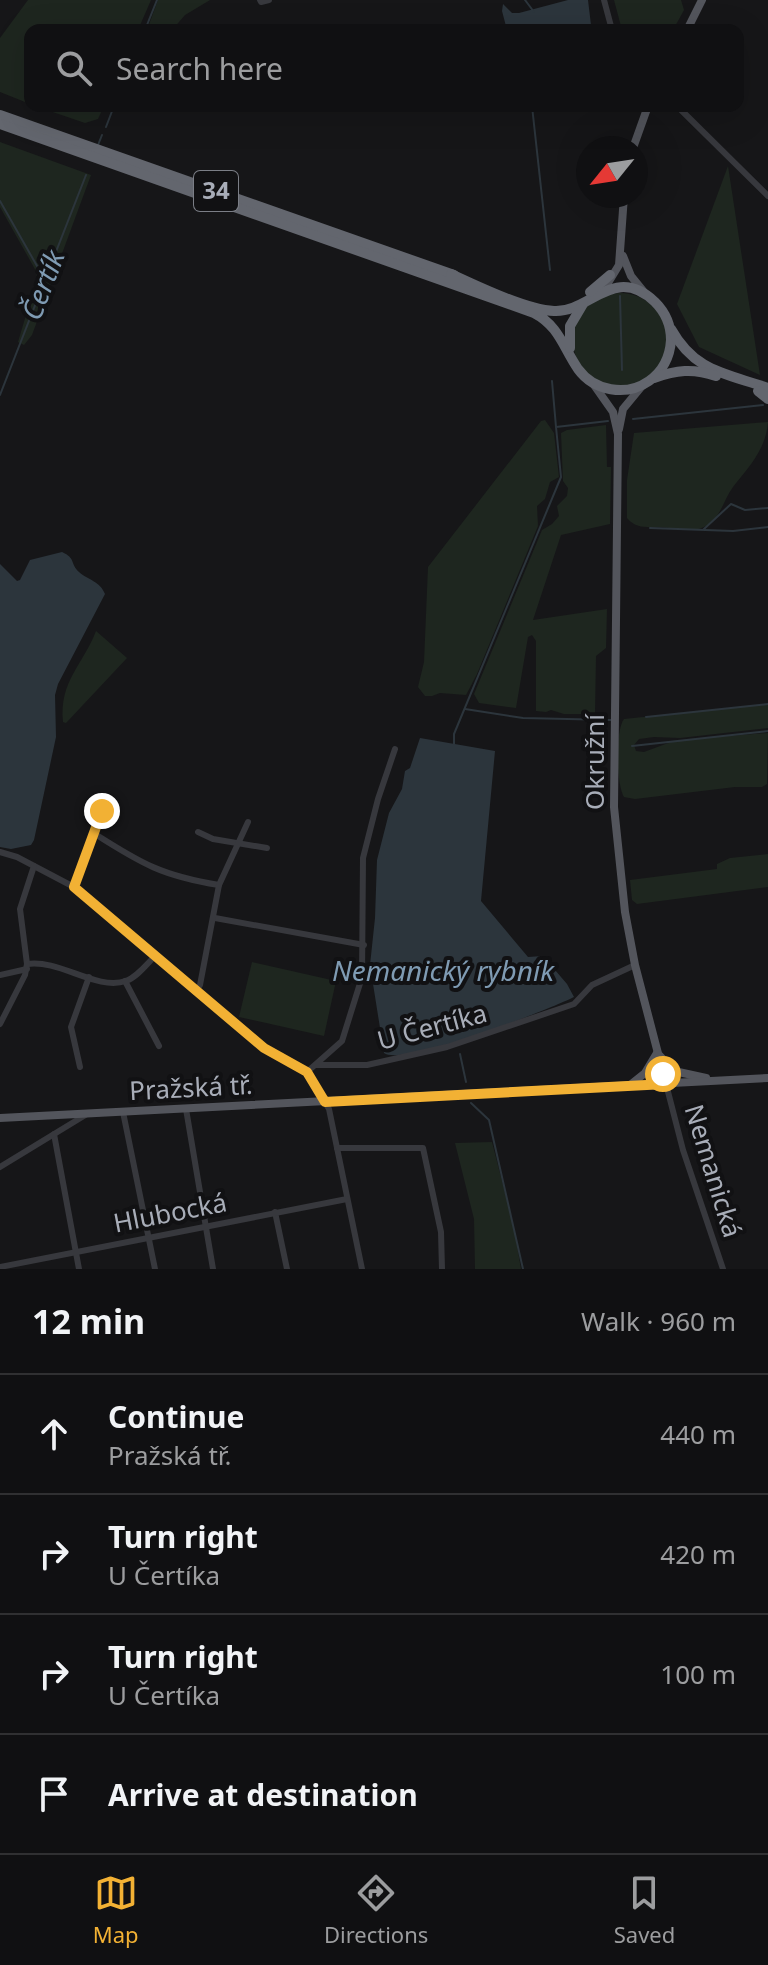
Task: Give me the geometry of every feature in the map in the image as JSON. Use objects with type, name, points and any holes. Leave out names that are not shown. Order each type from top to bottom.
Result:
[{"type":"highway","name":"34","points":[[2,118],[534,313],[549,322],[578,369],[590,381]]},
{"type":"highway","name":"34","points":[[113,160],[451,274]]},
{"type":"highway","points":[[451,274],[555,306],[579,299],[610,275]]},
{"type":"highway","points":[[451,274],[546,310],[564,310],[603,291],[626,288],[650,298],[662,309],[687,354],[697,362],[765,394]]},
{"type":"highway","points":[[571,354],[570,326],[584,302]]},
{"type":"highway","points":[[647,382],[660,370],[670,351],[669,324]]},
{"type":"highway","points":[[590,381],[616,390],[681,370],[694,370],[765,394]]},
{"type":"main road","points":[[690,24],[702,0]]},
{"type":"main road","points":[[637,136],[646,112]]},
{"type":"main road","points":[[603,291],[616,272],[621,250],[623,208]]},
{"type":"main road","points":[[610,275],[616,263],[622,228]]},
{"type":"main road","points":[[621,250],[631,276],[650,298]]},
{"type":"main road","name":"Okružní","points":[[590,381],[613,412],[618,434]]},
{"type":"main road","name":"Okružní","points":[[647,382],[623,409],[618,434],[614,807],[625,912],[635,965],[666,1084]]},
{"type":"main road","points":[[629,1086],[645,1073],[657,1053],[678,1072],[718,1081]]},
{"type":"main road","name":"Pražská tř.","points":[[0,1118],[768,1078]]},
{"type":"street","points":[[260,0],[269,0]]},
{"type":"street","points":[[604,0],[610,24]]},
{"type":"street","points":[[683,112],[768,196]]},
{"type":"street","name":"U Čertíka","points":[[307,1072],[342,1041],[362,977],[363,858],[395,749]]},
{"type":"street","points":[[74,887],[102,811]]},
{"type":"street","points":[[195,992],[200,985],[219,885],[248,822]]},
{"type":"street","points":[[198,832],[213,839],[267,848]]},
{"type":"street","points":[[95,834],[165,874],[219,885]]},
{"type":"street","points":[[0,852],[9,853],[74,887],[264,1048],[307,1072],[329,1109],[362,1269]]},
{"type":"street","points":[[0,1024],[27,966],[20,909],[34,866]]},
{"type":"street","points":[[215,918],[364,945]]},
{"type":"street","points":[[0,975],[27,966],[53,964],[110,983],[125,981],[139,973],[155,956]]},
{"type":"street","name":"U Čertíka","points":[[316,1065],[367,1065],[459,1044],[574,1004],[592,985],[635,965]]},
{"type":"street","points":[[80,1067],[71,1027],[89,977]]},
{"type":"street","points":[[125,981],[159,1046]]},
{"type":"street","name":"Nemanická","points":[[666,1084],[682,1147],[723,1269]]},
{"type":"street","points":[[186,1109],[213,1269]]},
{"type":"street","points":[[123,1112],[155,1269]]},
{"type":"street","points":[[0,1167],[87,1114]]},
{"type":"street","points":[[54,1134],[79,1269]]},
{"type":"street","points":[[337,1148],[423,1148],[441,1232],[442,1269]]},
{"type":"street","name":"Hlubocká","points":[[0,1267],[347,1199]]},
{"type":"street","points":[[275,1212],[287,1269]]},
{"type":"shaded area","points":[[28,0],[151,0],[141,24],[24,24],[24,102],[0,92],[0,38]]},
{"type":"shaded area","points":[[158,0],[210,0],[185,15],[177,24],[149,24]]},
{"type":"shaded area","points":[[614,0],[681,0],[684,10],[676,24],[620,24]]},
{"type":"shaded area","points":[[53,112],[101,112],[98,119],[85,123]]},
{"type":"shaded area","points":[[0,142],[91,175],[32,335],[24,345],[18,342],[37,278],[0,207]]},
{"type":"shaded area","points":[[728,166],[760,375],[699,347],[677,304]]},
{"type":"shaded area","points":[[620,293],[638,297],[653,307],[663,322],[667,340],[663,358],[653,373],[638,383],[620,387],[602,383],[587,373],[577,358],[573,340],[577,322],[587,307],[602,297]]},
{"type":"shaded area","points":[[545,420],[554,433],[559,477],[550,482],[545,499],[537,506],[538,526],[477,674],[466,695],[440,693],[425,696],[418,687],[424,662],[428,567],[541,421]]},
{"type":"shaded area","points":[[768,422],[756,457],[710,524],[699,529],[683,530],[642,527],[627,518],[627,480],[634,433]]},
{"type":"shaded area","points":[[606,425],[607,467],[611,467],[610,524],[561,535],[533,620],[607,609],[606,648],[596,656],[595,714],[536,711],[536,641],[532,635],[528,637],[516,708],[479,703],[474,694],[542,530],[559,516],[557,506],[567,496],[568,488],[563,481],[561,433]]},
{"type":"shaded area","points":[[96,631],[127,658],[66,723],[63,722],[68,684]]},
{"type":"shaded area","points":[[768,704],[768,728],[680,738],[654,737],[639,739],[634,745],[636,751],[644,752],[689,739],[768,733],[767,784],[762,787],[735,787],[635,799],[624,797],[619,781],[618,758],[619,734],[624,719]]},
{"type":"shaded area","points":[[768,854],[768,887],[637,904],[632,900],[630,880],[717,869],[717,864],[730,858]]},
{"type":"shaded area","points":[[252,962],[336,981],[324,1036],[239,1017]]},
{"type":"shaded area","points":[[492,1142],[521,1269],[475,1269],[474,1219],[455,1143]]},
{"type":"water","points":[[568,0],[588,0],[591,24],[505,24],[503,4],[512,13]]},
{"type":"water","points":[[62,552],[79,572],[97,583],[105,594],[58,684],[55,695],[56,737],[34,840],[31,845],[11,849],[0,847],[0,564],[17,581],[30,560]]},
{"type":"water","name":"Nemanický rybník","points":[[420,738],[495,751],[481,901],[528,957],[543,956],[574,997],[446,1045],[397,1055],[384,1053],[370,965],[377,860],[389,813],[402,789],[405,771],[410,768]]},
{"type":"waterway","name":"Čertík","points":[[147,24],[157,0]]},
{"type":"waterway","points":[[525,0],[534,12]]},
{"type":"waterway","name":"Čertík","points":[[106,127],[112,112]]},
{"type":"waterway","points":[[533,112],[550,270]]},
{"type":"waterway","name":"Čertík","points":[[98,145],[102,135]]},
{"type":"waterway","name":"Čertík","points":[[0,395],[86,175]]},
{"type":"waterway","points":[[0,201],[45,280]]},
{"type":"waterway","points":[[620,296],[622,370]]},
{"type":"waterway","points":[[552,381],[556,427]]},
{"type":"waterway","points":[[633,419],[763,405]]},
{"type":"waterway","points":[[454,744],[454,734],[561,477],[556,427],[608,421]]},
{"type":"waterway","points":[[704,529],[731,504],[745,510],[768,508]]},
{"type":"waterway","points":[[650,528],[733,531],[768,527]]},
{"type":"waterway","points":[[646,717],[768,704]]},
{"type":"waterway","points":[[465,709],[523,718],[612,720]]},
{"type":"waterway","points":[[632,746],[768,731]]},
{"type":"waterway","points":[[460,1054],[466,1082]]},
{"type":"waterway","points":[[471,1103],[489,1120],[523,1269]]},
{"type":"route","points":[[102,811],[74,887],[264,1048],[302,1067],[314,1080],[325,1102],[666,1084],[663,1074]]}]
